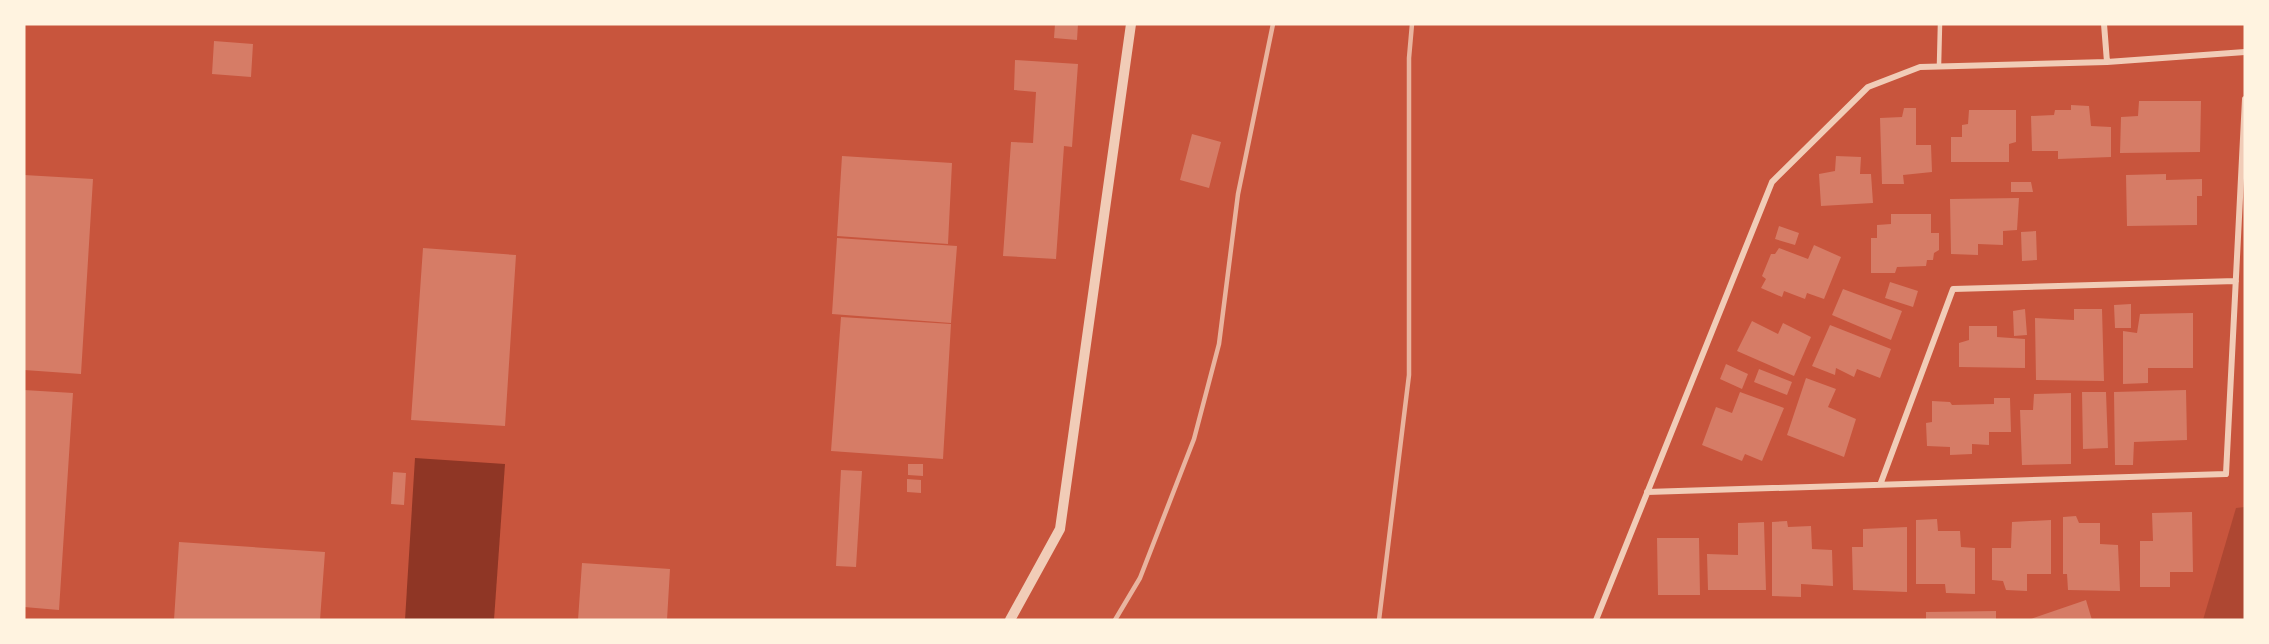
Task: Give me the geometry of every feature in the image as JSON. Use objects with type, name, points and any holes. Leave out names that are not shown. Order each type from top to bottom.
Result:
[{"type":"street","points":[[1010,620],[1060,529],[1131,24]]},
{"type":"street","points":[[2104,24],[2107,62]]},
{"type":"street","points":[[1596,620],[1772,182],[1868,87],[1920,67],[1939,65],[1994,66],[2107,62],[2245,52]]},
{"type":"street","points":[[1647,492],[2226,474],[2245,99]]},
{"type":"street","points":[[1880,485],[1953,289],[2236,281]]},
{"type":"lane","points":[[1939,65],[1940,24]]},
{"type":"shaded area","points":[[415,458],[505,464],[494,620],[405,620]]},
{"type":"shaded area","points":[[2245,507],[2245,620],[2203,620],[2236,508]]},
{"type":"building","points":[[1055,24],[1078,24],[1077,40],[1054,38]]},
{"type":"building","points":[[214,41],[253,44],[251,77],[212,74]]},
{"type":"building","points":[[1015,60],[1078,64],[1072,147],[1064,146],[1056,259],[1003,256],[1011,142],[1033,143],[1036,92],[1014,90]]},
{"type":"building","points":[[2139,101],[2201,101],[2200,152],[2120,153],[2121,117],[2138,116]]},
{"type":"building","points":[[2071,105],[2089,106],[2091,126],[2111,127],[2111,157],[2058,159],[2058,151],[2032,151],[2031,116],[2054,115],[2055,110],[2071,110]]},
{"type":"building","points":[[1904,108],[1916,108],[1916,145],[1931,145],[1932,172],[1903,175],[1904,184],[1882,184],[1880,118],[1902,117]]},
{"type":"building","points":[[1969,110],[2016,110],[2016,142],[2009,144],[2009,162],[1951,162],[1951,137],[1962,137],[1962,125],[1968,124]]},
{"type":"building","points":[[1192,134],[1221,142],[1209,188],[1180,180]]},
{"type":"building","points":[[842,156],[952,163],[948,244],[837,236]]},
{"type":"building","points":[[1836,156],[1861,157],[1860,174],[1871,174],[1873,203],[1821,206],[1819,174],[1835,171]]},
{"type":"building","points":[[2166,174],[2166,180],[2202,179],[2202,196],[2197,196],[2197,225],[2127,226],[2126,175]]},
{"type":"building","points":[[24,175],[93,179],[81,374],[24,370]]},
{"type":"building","points":[[2011,182],[2031,182],[2033,192],[2011,192]]},
{"type":"building","points":[[2019,198],[2017,230],[2003,231],[2003,245],[1978,244],[1978,255],[1951,254],[1950,199]]},
{"type":"building","points":[[1891,214],[1931,214],[1931,233],[1939,233],[1939,250],[1934,253],[1933,260],[1927,260],[1926,266],[1897,267],[1895,273],[1871,273],[1871,238],[1877,238],[1877,225],[1891,224]]},
{"type":"building","points":[[1779,226],[1799,233],[1795,245],[1775,239]]},
{"type":"building","points":[[2036,231],[2037,260],[2022,261],[2021,232]]},
{"type":"building","points":[[837,238],[957,246],[951,323],[832,314]]},
{"type":"building","points":[[1814,245],[1841,257],[1824,299],[1807,293],[1805,299],[1784,291],[1782,297],[1761,288],[1766,279],[1762,276],[1771,254],[1775,254],[1779,248],[1808,259]]},
{"type":"building","points":[[423,248],[516,255],[505,426],[411,420]]},
{"type":"building","points":[[1890,282],[1918,291],[1913,307],[1885,298]]},
{"type":"building","points":[[1843,289],[1902,311],[1891,340],[1832,315]]},
{"type":"building","points":[[2131,304],[2131,328],[2115,328],[2114,305]]},
{"type":"building","points":[[2025,309],[2027,335],[2014,336],[2013,311]]},
{"type":"building","points":[[2074,309],[2102,309],[2104,381],[2036,380],[2035,318],[2074,320]]},
{"type":"building","points":[[2193,313],[2193,368],[2148,368],[2148,383],[2123,384],[2123,331],[2137,333],[2140,314]]},
{"type":"building","points":[[841,317],[951,324],[943,459],[831,451]]},
{"type":"building","points":[[1752,321],[1778,334],[1783,323],[1811,337],[1794,376],[1737,351]]},
{"type":"building","points":[[1830,325],[1891,349],[1880,378],[1857,369],[1854,377],[1836,368],[1835,375],[1812,366]]},
{"type":"building","points":[[1969,326],[1997,326],[1997,337],[2025,339],[2025,368],[1959,367],[1959,343],[1969,340]]},
{"type":"building","points":[[1726,364],[1748,374],[1742,389],[1720,379]]},
{"type":"building","points":[[1759,369],[1792,382],[1787,395],[1754,382]]},
{"type":"building","points":[[1806,378],[1836,389],[1828,407],[1856,419],[1844,457],[1787,435]]},
{"type":"building","points":[[24,390],[73,393],[59,610],[24,607]]},
{"type":"building","points":[[2186,390],[2187,440],[2134,442],[2133,465],[2115,465],[2114,392]]},
{"type":"building","points":[[1740,392],[1784,408],[1762,461],[1745,454],[1742,461],[1702,445],[1716,407],[1732,413]]},
{"type":"building","points":[[2082,392],[2106,392],[2108,448],[2083,449]]},
{"type":"building","points":[[2071,393],[2071,464],[2022,465],[2020,410],[2033,410],[2034,394]]},
{"type":"building","points":[[1994,398],[2010,398],[2011,432],[1989,432],[1989,445],[1972,444],[1972,454],[1950,455],[1950,447],[1927,446],[1926,423],[1932,422],[1932,401],[1950,402],[1952,405],[1994,404]]},
{"type":"building","points":[[908,464],[923,464],[923,476],[908,475]]},
{"type":"building","points":[[841,470],[862,471],[856,567],[836,566]]},
{"type":"building","points":[[393,472],[406,473],[404,505],[391,504]]},
{"type":"building","points":[[907,479],[921,480],[921,493],[907,492]]},
{"type":"building","points":[[2192,512],[2193,572],[2170,572],[2170,587],[2140,587],[2140,541],[2153,541],[2152,513]]},
{"type":"building","points":[[2076,516],[2079,523],[2100,523],[2100,544],[2118,545],[2120,591],[2068,590],[2067,574],[2063,574],[2063,517]]},
{"type":"building","points":[[1937,519],[1938,531],[1960,531],[1961,547],[1975,548],[1975,594],[1946,593],[1945,584],[1916,584],[1916,520]]},
{"type":"building","points":[[2051,520],[2051,574],[2027,574],[2027,591],[2006,590],[2003,581],[1992,580],[1992,548],[2011,548],[2012,522]]},
{"type":"building","points":[[1787,521],[1788,527],[1811,526],[1812,549],[1832,550],[1833,586],[1801,584],[1801,597],[1772,596],[1772,522]]},
{"type":"building","points":[[1764,522],[1766,590],[1708,590],[1707,554],[1738,555],[1738,523]]},
{"type":"building","points":[[1907,527],[1907,592],[1853,590],[1852,547],[1863,547],[1863,529]]},
{"type":"building","points":[[1657,538],[1699,538],[1700,595],[1658,595]]},
{"type":"building","points":[[179,542],[325,552],[320,620],[174,620]]},
{"type":"building","points":[[582,563],[670,569],[667,620],[578,620]]},
{"type":"building","points":[[2086,600],[2092,620],[2028,620]]},
{"type":"building","points":[[1996,611],[1996,620],[1926,620],[1926,612]]},
{"type":"railway","points":[[1115,620],[1140,578],[1194,439],[1219,344],[1238,194],[1273,24]]},
{"type":"railway","points":[[1379,620],[1409,375],[1409,58],[1412,24]]}]
